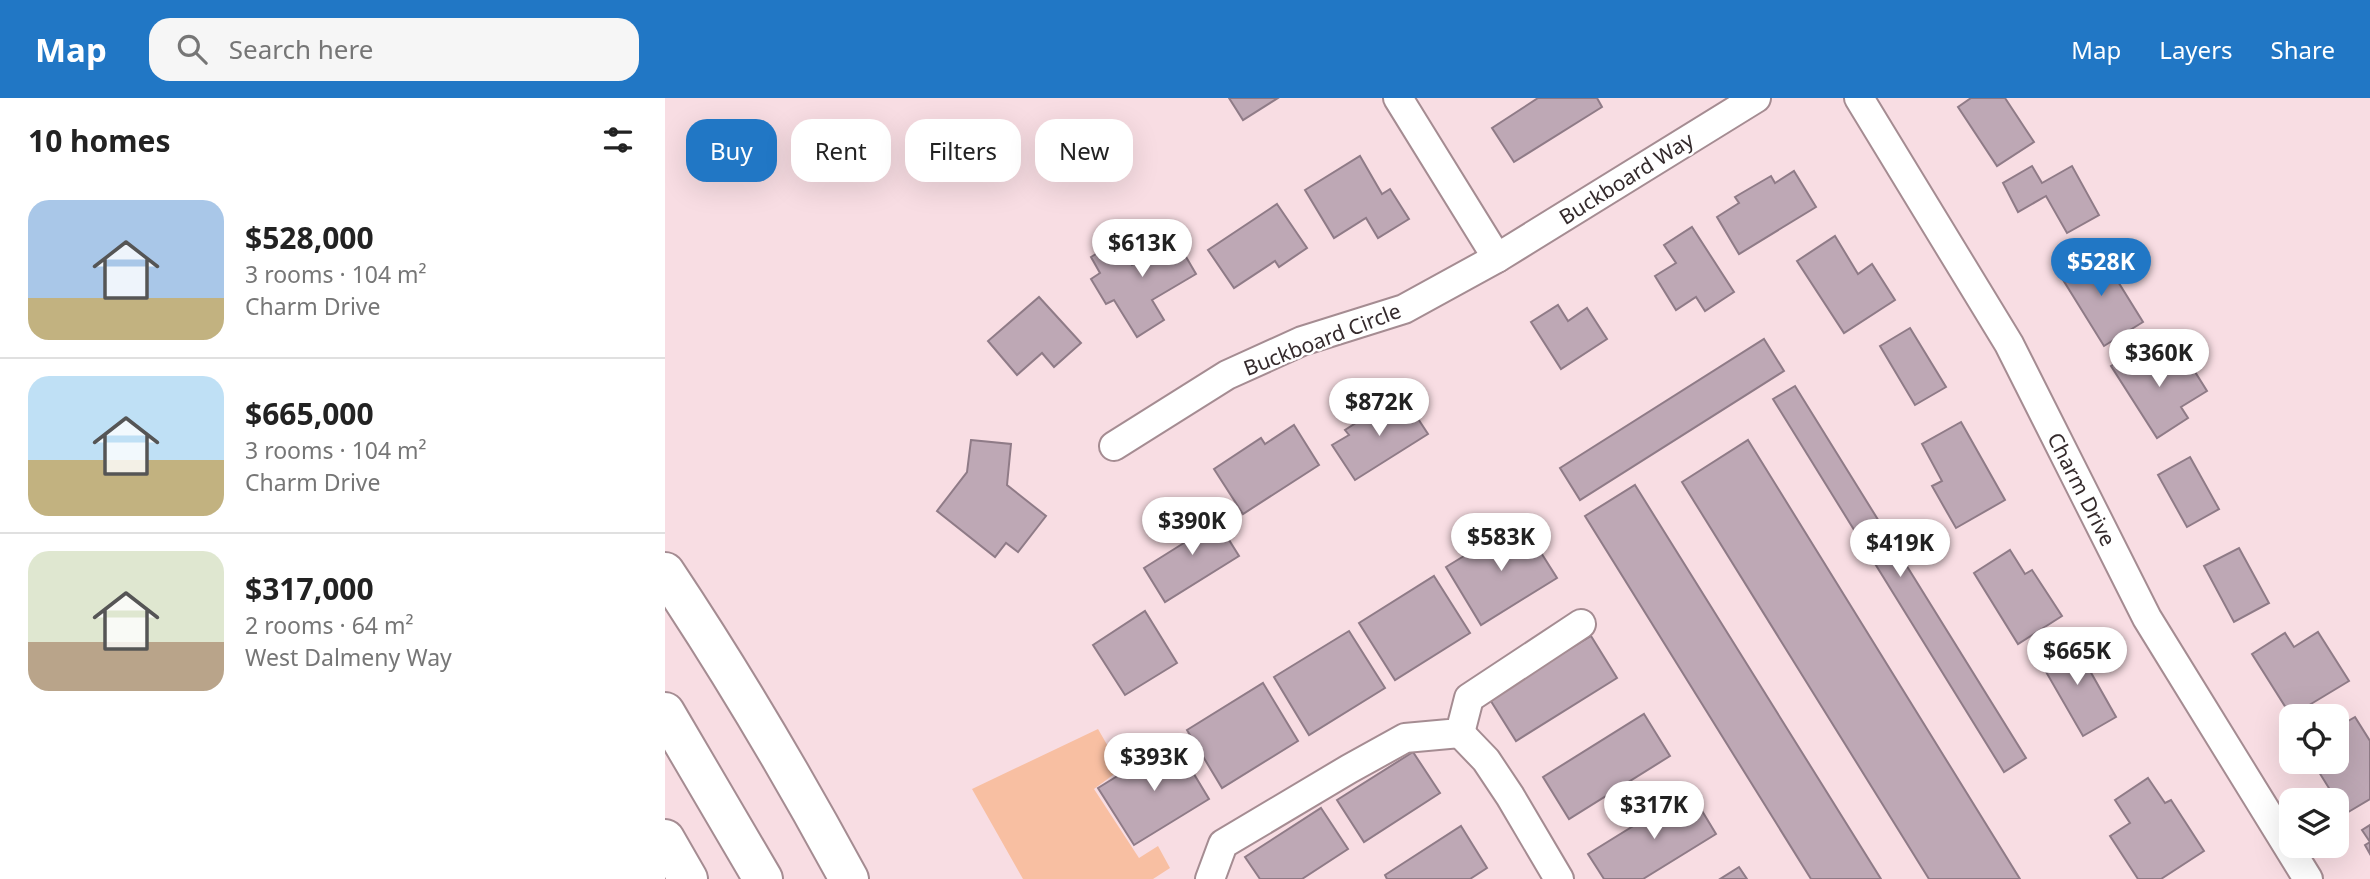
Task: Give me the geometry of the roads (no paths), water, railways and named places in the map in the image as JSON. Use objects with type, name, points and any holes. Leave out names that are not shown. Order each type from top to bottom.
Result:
[{"type":"highway","points":[[665,572],[805,798],[849,879]]},
{"type":"highway","points":[[665,712],[763,879]]},
{"type":"highway","points":[[665,839],[688,879]]},
{"type":"street","points":[[1398,98],[1497,258]]},
{"type":"street","name":"Buckboard Way","points":[[1497,258],[1756,98]]},
{"type":"street","name":"Charm Drive","points":[[1859,98],[2009,345],[2147,618],[2308,879]]},
{"type":"street","name":"Buckboard Circle","points":[[1114,446],[1227,375],[1302,341],[1404,309],[1497,258]]},
{"type":"street","points":[[1460,733],[1469,698],[1581,624]]},
{"type":"street","points":[[1210,879],[1223,844],[1349,769],[1405,738],[1460,733]]},
{"type":"street","points":[[1460,733],[1492,769],[1559,879]]}]
